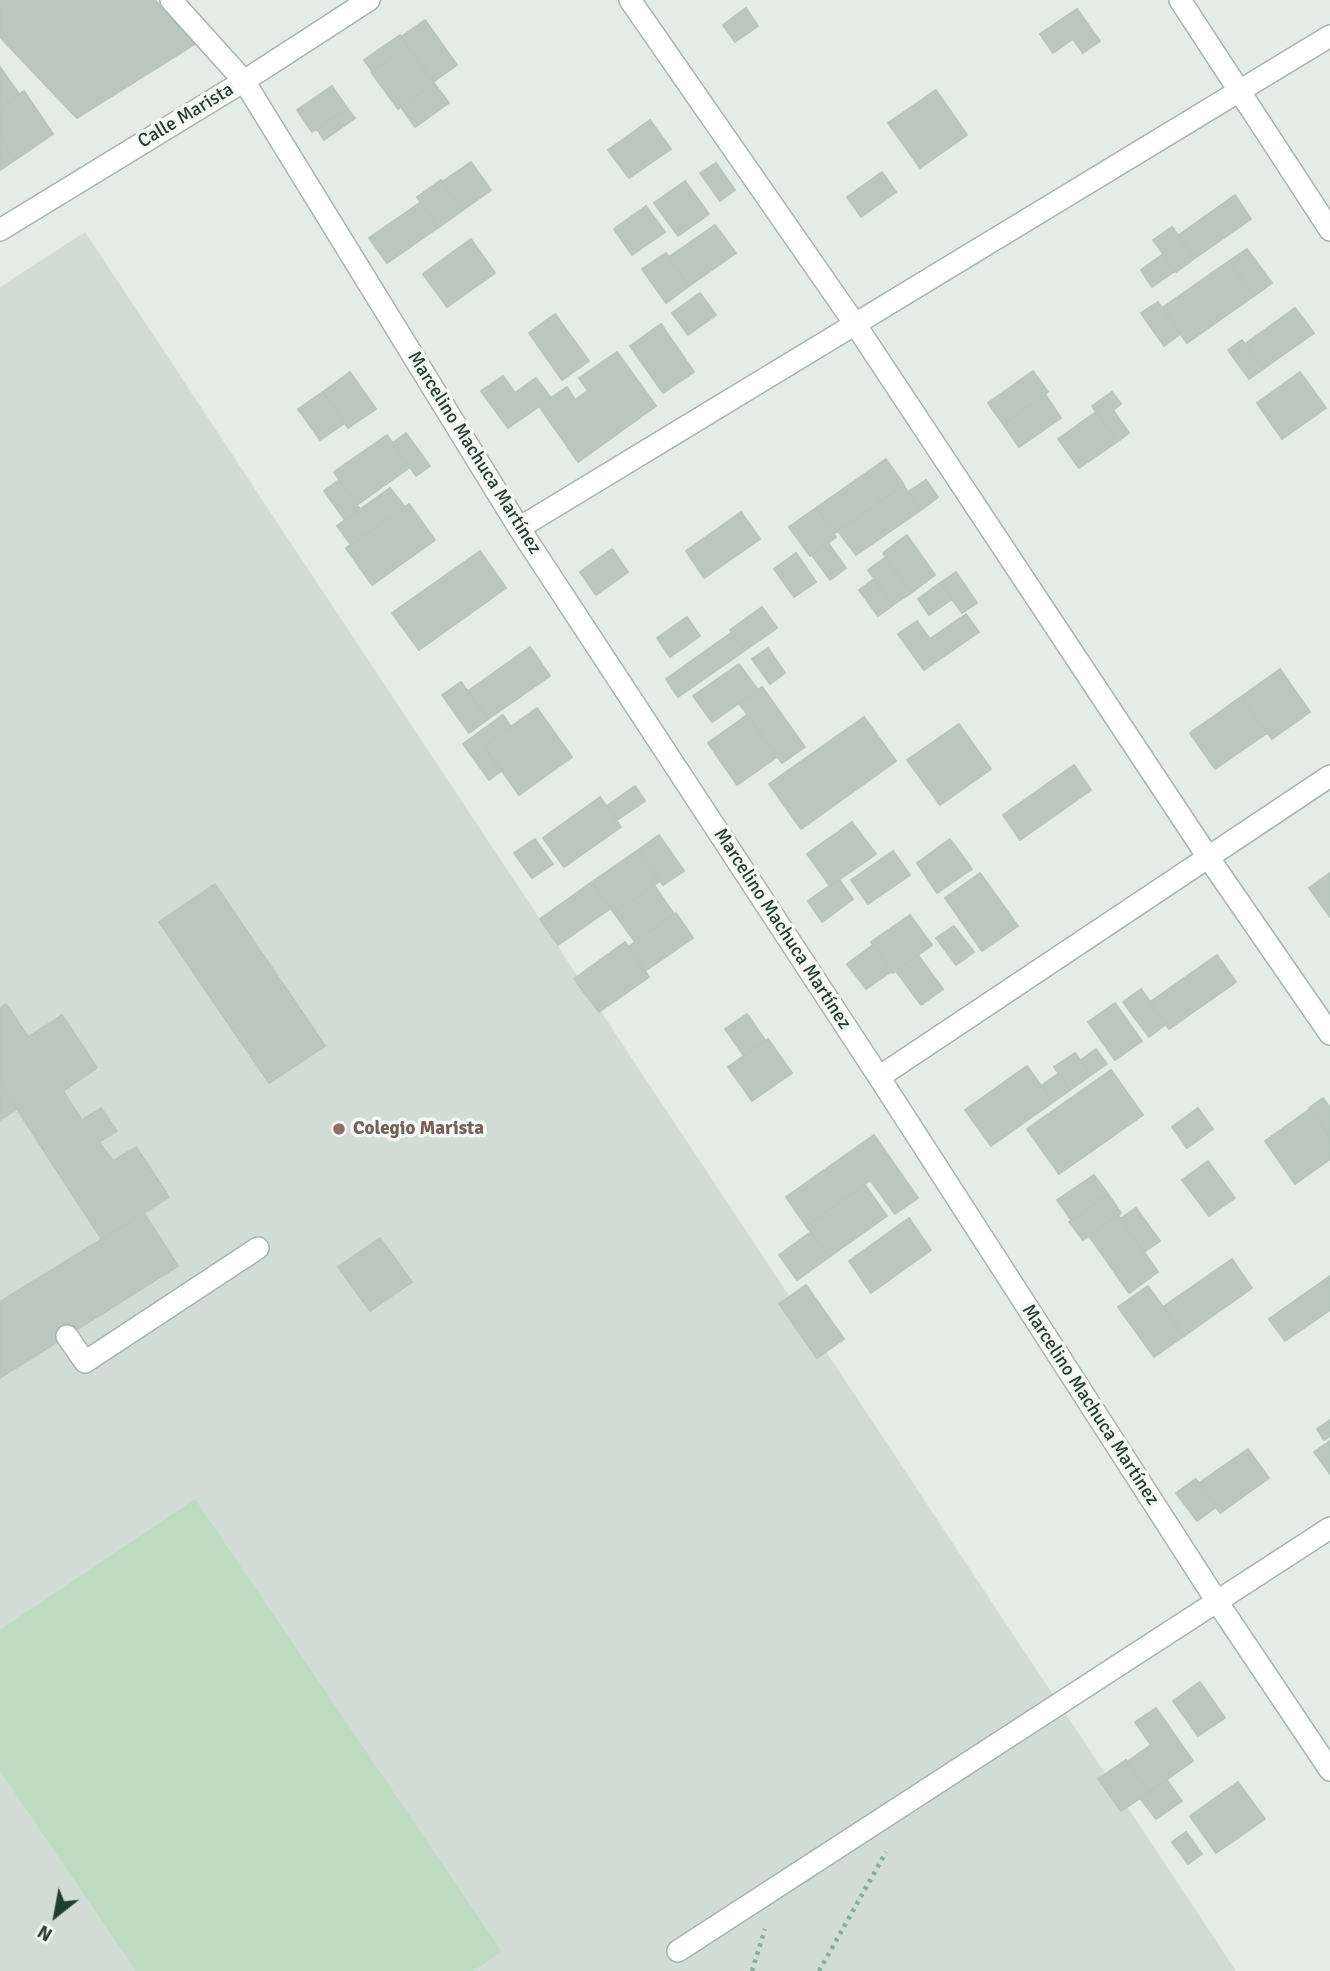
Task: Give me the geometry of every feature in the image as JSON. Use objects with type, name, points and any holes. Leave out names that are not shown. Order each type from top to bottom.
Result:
[{"type":"street","name":"Marcelino Machuca Martínez","points":[[171,0],[244,81],[519,527],[879,1077],[1218,1603],[1330,1770]]},
{"type":"street","name":"Calle Marista","points":[[0,230],[244,81],[369,0]]},
{"type":"street","points":[[630,0],[855,324],[1208,857],[1330,1034]]},
{"type":"street","points":[[1180,0],[1330,230]]},
{"type":"street","points":[[519,527],[1330,36]]},
{"type":"street","points":[[879,1077],[1330,776]]},
{"type":"street","points":[[67,1336],[85,1362],[258,1248]]},
{"type":"street","points":[[678,1951],[1330,1528]]},
{"type":"path","points":[[819,1971],[891,1843]]},
{"type":"shaded area","name":"Colegio Marista","points":[[85,232],[1236,1971],[0,1971],[0,287]]},
{"type":"green space","points":[[195,1499],[502,1952],[473,1971],[136,1971],[0,1771],[0,1630]]},
{"type":"building","points":[[0,0],[155,0],[195,44],[77,118],[0,37]]},
{"type":"building","points":[[746,8],[758,26],[735,42],[723,25]]},
{"type":"building","points":[[1077,9],[1100,41],[1083,53],[1073,39],[1053,53],[1040,34]]},
{"type":"building","points":[[425,20],[457,65],[433,82],[401,37]]},
{"type":"building","points":[[400,35],[408,46],[372,71],[364,60]]},
{"type":"building","points":[[408,46],[434,83],[398,109],[371,72]]},
{"type":"building","points":[[0,67],[19,94],[0,108]]},
{"type":"building","points":[[434,83],[449,103],[415,127],[401,107]]},
{"type":"building","points":[[332,86],[347,108],[312,132],[297,110]]},
{"type":"building","points":[[936,90],[967,135],[920,168],[888,123]]},
{"type":"building","points":[[24,91],[53,134],[15,160],[0,137],[0,108]]},
{"type":"building","points":[[347,108],[355,118],[324,140],[317,129]]},
{"type":"building","points":[[650,120],[671,149],[629,178],[608,150]]},
{"type":"building","points":[[0,137],[15,160],[0,170]]},
{"type":"building","points":[[471,162],[491,190],[463,210],[442,182]]},
{"type":"building","points":[[716,163],[735,190],[720,201],[700,173]]},
{"type":"building","points":[[882,172],[896,192],[861,217],[847,197]]},
{"type":"building","points":[[441,180],[463,210],[439,227],[417,197]]},
{"type":"building","points":[[685,181],[709,214],[678,236],[654,203]]},
{"type":"building","points":[[1235,195],[1251,219],[1195,258],[1179,235]]},
{"type":"building","points":[[421,202],[439,227],[387,263],[369,238]]},
{"type":"building","points":[[646,206],[665,232],[632,255],[614,229]]},
{"type":"building","points":[[715,225],[736,253],[689,286],[669,257]]},
{"type":"building","points":[[1172,227],[1195,258],[1176,272],[1153,240]]},
{"type":"building","points":[[471,239],[495,273],[447,307],[423,274]]},
{"type":"building","points":[[1247,249],[1272,283],[1254,296],[1229,261]]},
{"type":"building","points":[[666,253],[689,286],[666,303],[642,269]]},
{"type":"building","points":[[1163,254],[1175,271],[1152,287],[1141,270]]},
{"type":"building","points":[[1229,261],[1254,296],[1187,343],[1162,308]]},
{"type":"building","points":[[700,293],[716,315],[688,335],[672,313]]},
{"type":"building","points":[[1158,302],[1180,334],[1164,346],[1141,313]]},
{"type":"building","points":[[1295,308],[1314,333],[1263,369],[1245,344]]},
{"type":"building","points":[[555,314],[589,361],[562,380],[529,333]]},
{"type":"building","points":[[661,324],[694,372],[663,393],[630,346]]},
{"type":"building","points":[[1242,340],[1263,369],[1249,379],[1228,350]]},
{"type":"building","points":[[617,352],[656,406],[578,462],[539,406],[567,387],[575,400],[588,391],[579,378]]},
{"type":"building","points":[[1033,371],[1048,392],[1003,424],[988,403]]},
{"type":"building","points":[[350,372],[376,409],[348,428],[323,392]]},
{"type":"building","points":[[1300,372],[1326,408],[1282,439],[1257,403]]},
{"type":"building","points":[[503,376],[515,393],[536,378],[551,398],[508,428],[481,391]]},
{"type":"building","points":[[323,392],[345,423],[320,440],[298,409]]},
{"type":"building","points":[[1112,392],[1121,404],[1113,410],[1129,433],[1117,442],[1092,406]]},
{"type":"building","points":[[1045,394],[1061,418],[1019,447],[1003,424]]},
{"type":"building","points":[[1096,412],[1117,442],[1079,468],[1058,439]]},
{"type":"building","points":[[406,433],[430,466],[416,476],[393,443]]},
{"type":"building","points":[[387,435],[410,467],[357,505],[334,472]]},
{"type":"building","points":[[886,459],[904,485],[834,534],[816,508]]},
{"type":"building","points":[[339,480],[360,509],[345,520],[324,491]]},
{"type":"building","points":[[926,480],[938,497],[921,510],[908,492]]},
{"type":"building","points":[[903,485],[921,510],[856,555],[838,531]]},
{"type":"building","points":[[390,488],[405,507],[351,545],[337,526]]},
{"type":"building","points":[[409,504],[435,540],[372,585],[346,548]]},
{"type":"building","points":[[816,508],[836,537],[810,556],[789,527]]},
{"type":"building","points":[[741,512],[760,539],[704,578],[686,551]]},
{"type":"building","points":[[907,535],[935,575],[911,593],[883,553]]},
{"type":"building","points":[[828,543],[846,568],[830,580],[812,555]]},
{"type":"building","points":[[612,549],[628,572],[596,595],[580,572]]},
{"type":"building","points":[[480,551],[506,588],[419,650],[392,613]]},
{"type":"building","points":[[796,553],[816,582],[794,597],[774,569]]},
{"type":"building","points":[[886,557],[911,593],[893,605],[868,570]]},
{"type":"building","points":[[956,572],[977,603],[962,613],[940,583]]},
{"type":"building","points":[[874,579],[893,605],[878,616],[859,590]]},
{"type":"building","points":[[940,583],[952,599],[929,615],[918,599]]},
{"type":"building","points":[[762,607],[777,628],[744,651],[730,630]]},
{"type":"building","points":[[966,614],[979,632],[924,670],[898,634],[917,621],[930,639]]},
{"type":"building","points":[[687,617],[700,636],[670,657],[657,638]]},
{"type":"building","points":[[731,633],[744,651],[678,697],[666,679]]},
{"type":"building","points":[[530,647],[550,676],[488,719],[468,691]]},
{"type":"building","points":[[768,648],[785,673],[770,684],[752,659]]},
{"type":"building","points":[[739,664],[758,690],[712,722],[693,696]]},
{"type":"building","points":[[1280,669],[1310,712],[1272,739],[1241,697]]},
{"type":"building","points":[[461,682],[488,719],[469,733],[442,695]]},
{"type":"building","points":[[762,687],[805,747],[782,763],[739,703]]},
{"type":"building","points":[[1241,697],[1267,733],[1215,769],[1190,733]]},
{"type":"building","points":[[537,708],[572,757],[519,795],[484,746]]},
{"type":"building","points":[[503,715],[511,727],[483,746],[501,771],[489,780],[463,744]]},
{"type":"building","points":[[747,715],[777,757],[737,785],[708,743]]},
{"type":"building","points":[[864,717],[896,761],[801,829],[769,784]]},
{"type":"building","points":[[959,724],[991,769],[940,805],[907,760]]},
{"type":"building","points":[[1074,765],[1091,790],[1020,840],[1003,815]]},
{"type":"building","points":[[635,786],[645,801],[617,820],[607,806]]},
{"type":"building","points":[[600,797],[621,827],[564,867],[543,838]]},
{"type":"building","points":[[852,822],[876,854],[830,886],[807,854]]},
{"type":"building","points":[[659,835],[684,871],[663,885],[638,850]]},
{"type":"building","points":[[535,839],[553,864],[532,878],[514,853]]},
{"type":"building","points":[[950,839],[972,869],[937,893],[917,863]]},
{"type":"building","points":[[638,850],[660,881],[614,913],[592,882]]},
{"type":"building","points":[[893,851],[910,875],[868,904],[851,880]]},
{"type":"building","points":[[980,873],[1018,926],[982,951],[945,898]]},
{"type":"building","points":[[1330,873],[1330,917],[1309,888]]},
{"type":"building","points":[[839,879],[853,899],[822,922],[808,901]]},
{"type":"building","points":[[592,882],[611,908],[558,945],[540,919]]},
{"type":"building","points":[[215,884],[325,1046],[269,1083],[159,922]]},
{"type":"building","points":[[654,885],[674,914],[635,942],[614,913]]},
{"type":"building","points":[[676,913],[693,938],[645,971],[628,947]]},
{"type":"building","points":[[910,915],[932,945],[893,973],[871,942]]},
{"type":"building","points":[[954,926],[974,952],[956,965],[936,938]]},
{"type":"building","points":[[625,942],[649,977],[599,1012],[574,979]]},
{"type":"building","points":[[873,945],[892,971],[866,989],[847,964]]},
{"type":"building","points":[[918,955],[943,989],[921,1005],[896,971]]},
{"type":"building","points":[[1217,955],[1236,982],[1169,1029],[1150,1002]]},
{"type":"building","points":[[1141,989],[1166,1024],[1149,1037],[1123,1002]]},
{"type":"building","points":[[1115,1003],[1142,1041],[1115,1060],[1088,1022]]},
{"type":"building","points":[[6,1004],[28,1037],[62,1015],[97,1068],[63,1091],[82,1120],[101,1108],[117,1131],[99,1142],[113,1161],[136,1147],[169,1197],[102,1240],[0,1083],[0,1008]]},
{"type":"building","points":[[747,1014],[765,1040],[744,1056],[725,1029]]},
{"type":"building","points":[[768,1039],[792,1073],[752,1101],[728,1067]]},
{"type":"building","points":[[1096,1049],[1107,1064],[1091,1075],[1081,1060]]},
{"type":"building","points":[[1075,1053],[1091,1075],[1070,1090],[1054,1067]]},
{"type":"building","points":[[1027,1066],[1053,1102],[991,1146],[965,1110]]},
{"type":"building","points":[[1111,1070],[1143,1115],[1059,1174],[1027,1129]]},
{"type":"building","points":[[1059,1073],[1070,1090],[1053,1102],[1041,1086]]},
{"type":"building","points":[[0,1083],[17,1109],[0,1120]]},
{"type":"building","points":[[1323,1098],[1330,1108],[1330,1138],[1309,1108]]},
{"type":"building","points":[[1198,1108],[1213,1129],[1187,1148],[1172,1127]]},
{"type":"building","points":[[1310,1109],[1330,1138],[1330,1159],[1295,1184],[1265,1141]]},
{"type":"building","points":[[874,1135],[918,1198],[895,1214],[870,1180],[806,1226],[786,1197]]},
{"type":"building","points":[[1208,1161],[1235,1198],[1209,1216],[1182,1180]]},
{"type":"building","points":[[1094,1175],[1108,1194],[1072,1221],[1057,1200]]},
{"type":"building","points":[[865,1185],[887,1216],[829,1257],[806,1226]]},
{"type":"building","points":[[1108,1194],[1121,1213],[1083,1240],[1069,1222]]},
{"type":"building","points":[[1136,1208],[1160,1241],[1144,1252],[1120,1219]]},
{"type":"building","points":[[144,1213],[178,1266],[0,1378],[0,1302]]},
{"type":"building","points":[[1118,1215],[1158,1272],[1129,1293],[1089,1236]]},
{"type":"building","points":[[909,1218],[931,1250],[871,1293],[849,1261]]},
{"type":"building","points":[[811,1232],[829,1257],[797,1280],[779,1255]]},
{"type":"building","points":[[380,1238],[412,1282],[370,1311],[338,1267]]},
{"type":"building","points":[[1232,1259],[1252,1288],[1184,1336],[1163,1307]]},
{"type":"building","points":[[1330,1276],[1330,1310],[1285,1341],[1269,1319]]},
{"type":"building","points":[[806,1285],[844,1339],[817,1358],[779,1304]]},
{"type":"building","points":[[1148,1286],[1184,1336],[1154,1357],[1118,1307]]},
{"type":"building","points":[[1330,1420],[1330,1436],[1324,1440],[1317,1429]]},
{"type":"building","points":[[1330,1441],[1330,1474],[1314,1452]]},
{"type":"building","points":[[1248,1449],[1269,1478],[1220,1513],[1199,1483]]},
{"type":"building","points":[[1196,1479],[1216,1507],[1197,1521],[1176,1493]]},
{"type":"building","points":[[1200,1682],[1225,1718],[1198,1736],[1173,1701]]},
{"type":"building","points":[[1156,1708],[1193,1761],[1149,1792],[1127,1762],[1151,1745],[1135,1722]]},
{"type":"building","points":[[1126,1760],[1149,1792],[1121,1811],[1098,1779]]},
{"type":"building","points":[[1166,1779],[1182,1801],[1156,1819],[1140,1798]]},
{"type":"building","points":[[1238,1782],[1265,1819],[1216,1853],[1190,1816]]},
{"type":"building","points":[[1186,1832],[1202,1854],[1188,1864],[1172,1842]]},
{"type":"place","name":"Colegio Marista","points":[[339,1129]]}]
